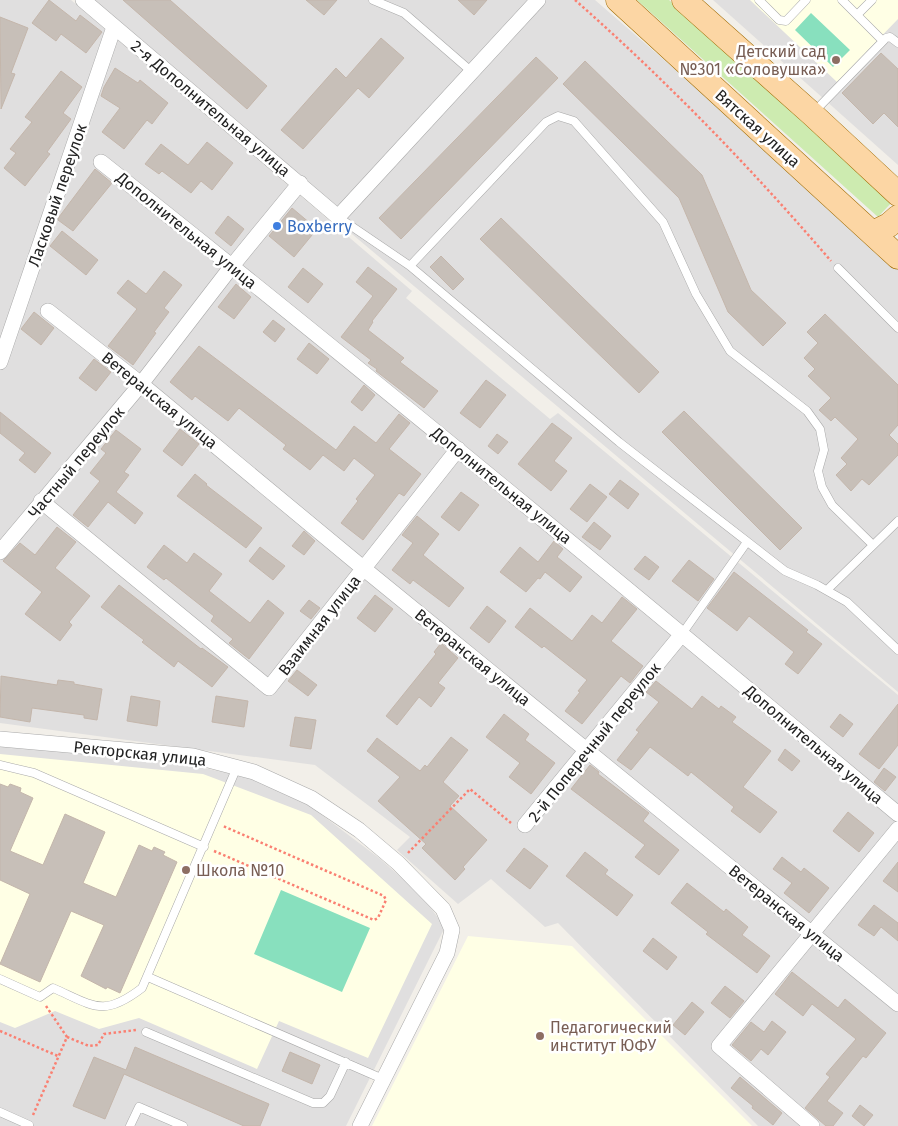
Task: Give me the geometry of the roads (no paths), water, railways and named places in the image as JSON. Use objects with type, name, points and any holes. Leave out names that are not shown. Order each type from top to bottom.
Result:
[{"type":"main road","name":"Вятская улица","points":[[618,0],[898,258]]},
{"type":"main road","points":[[684,0],[812,114],[898,194]]},
{"type":"main road","points":[[873,233],[898,217]]},
{"type":"street","name":"2-я Дополнительная улица","points":[[83,0],[338,217]]},
{"type":"street","points":[[338,217],[538,0]]},
{"type":"street","name":"Ласковый переулок","points":[[0,362],[114,27]]},
{"type":"street","name":"Дополнительная улица","points":[[101,162],[458,449],[898,814]]},
{"type":"street","name":"Частный переулок","points":[[0,552],[141,384],[232,266],[300,183]]},
{"type":"street","name":"Ветеранская улица","points":[[48,310],[898,1004]]},
{"type":"street","name":"Взаимная улица","points":[[41,502],[269,688],[458,449]]},
{"type":"street","name":"2-й Поперечный переулок","points":[[525,825],[682,634]]},
{"type":"street","name":"Ректорская улица","points":[[0,739],[193,756],[254,772],[311,798],[359,830],[398,863],[443,909],[452,930],[447,952],[360,1126]]},
{"type":"street","points":[[812,1126],[719,1046],[898,829]]},
{"type":"lane","points":[[373,0],[404,13],[472,72]]},
{"type":"lane","points":[[759,0],[779,20],[783,21],[806,0]]},
{"type":"lane","points":[[842,0],[883,41]]},
{"type":"lane","points":[[858,14],[872,0]]},
{"type":"lane","points":[[812,114],[883,41],[890,37],[898,43]]},
{"type":"lane","points":[[410,266],[546,122],[558,116],[574,122],[664,222],[696,294],[730,351],[807,411],[820,429],[824,450],[818,471],[822,487],[832,505],[873,545]]},
{"type":"lane","points":[[338,217],[410,266],[618,442],[747,542],[785,571],[827,590],[847,602],[898,650]]},
{"type":"lane","points":[[838,268],[898,328]]},
{"type":"lane","points":[[827,590],[898,521]]},
{"type":"lane","name":"2-й Поперечный переулок","points":[[682,634],[747,542]]},
{"type":"lane","points":[[0,765],[34,773],[204,847]]},
{"type":"lane","points":[[0,979],[40,996],[53,988],[99,1008],[118,1005],[142,988],[237,768]]},
{"type":"lane","points":[[148,977],[383,1078]]},
{"type":"lane","points":[[146,1032],[312,1103],[323,1103],[330,1096],[346,1062]]},
{"type":"lane","points":[[130,1126],[139,1107],[183,1126]]},
{"type":"lane","points":[[0,1112],[29,1124]]},
{"type":"place","name":"Детский сад №301 «Соловушка»","points":[[836,60]]},
{"type":"place","name":"Boxberry","points":[[277,226]]},
{"type":"place","name":"Школа №10","points":[[186,870]]},
{"type":"place","name":"Педагогический институт ЮФУ","points":[[540,1036]]}]
